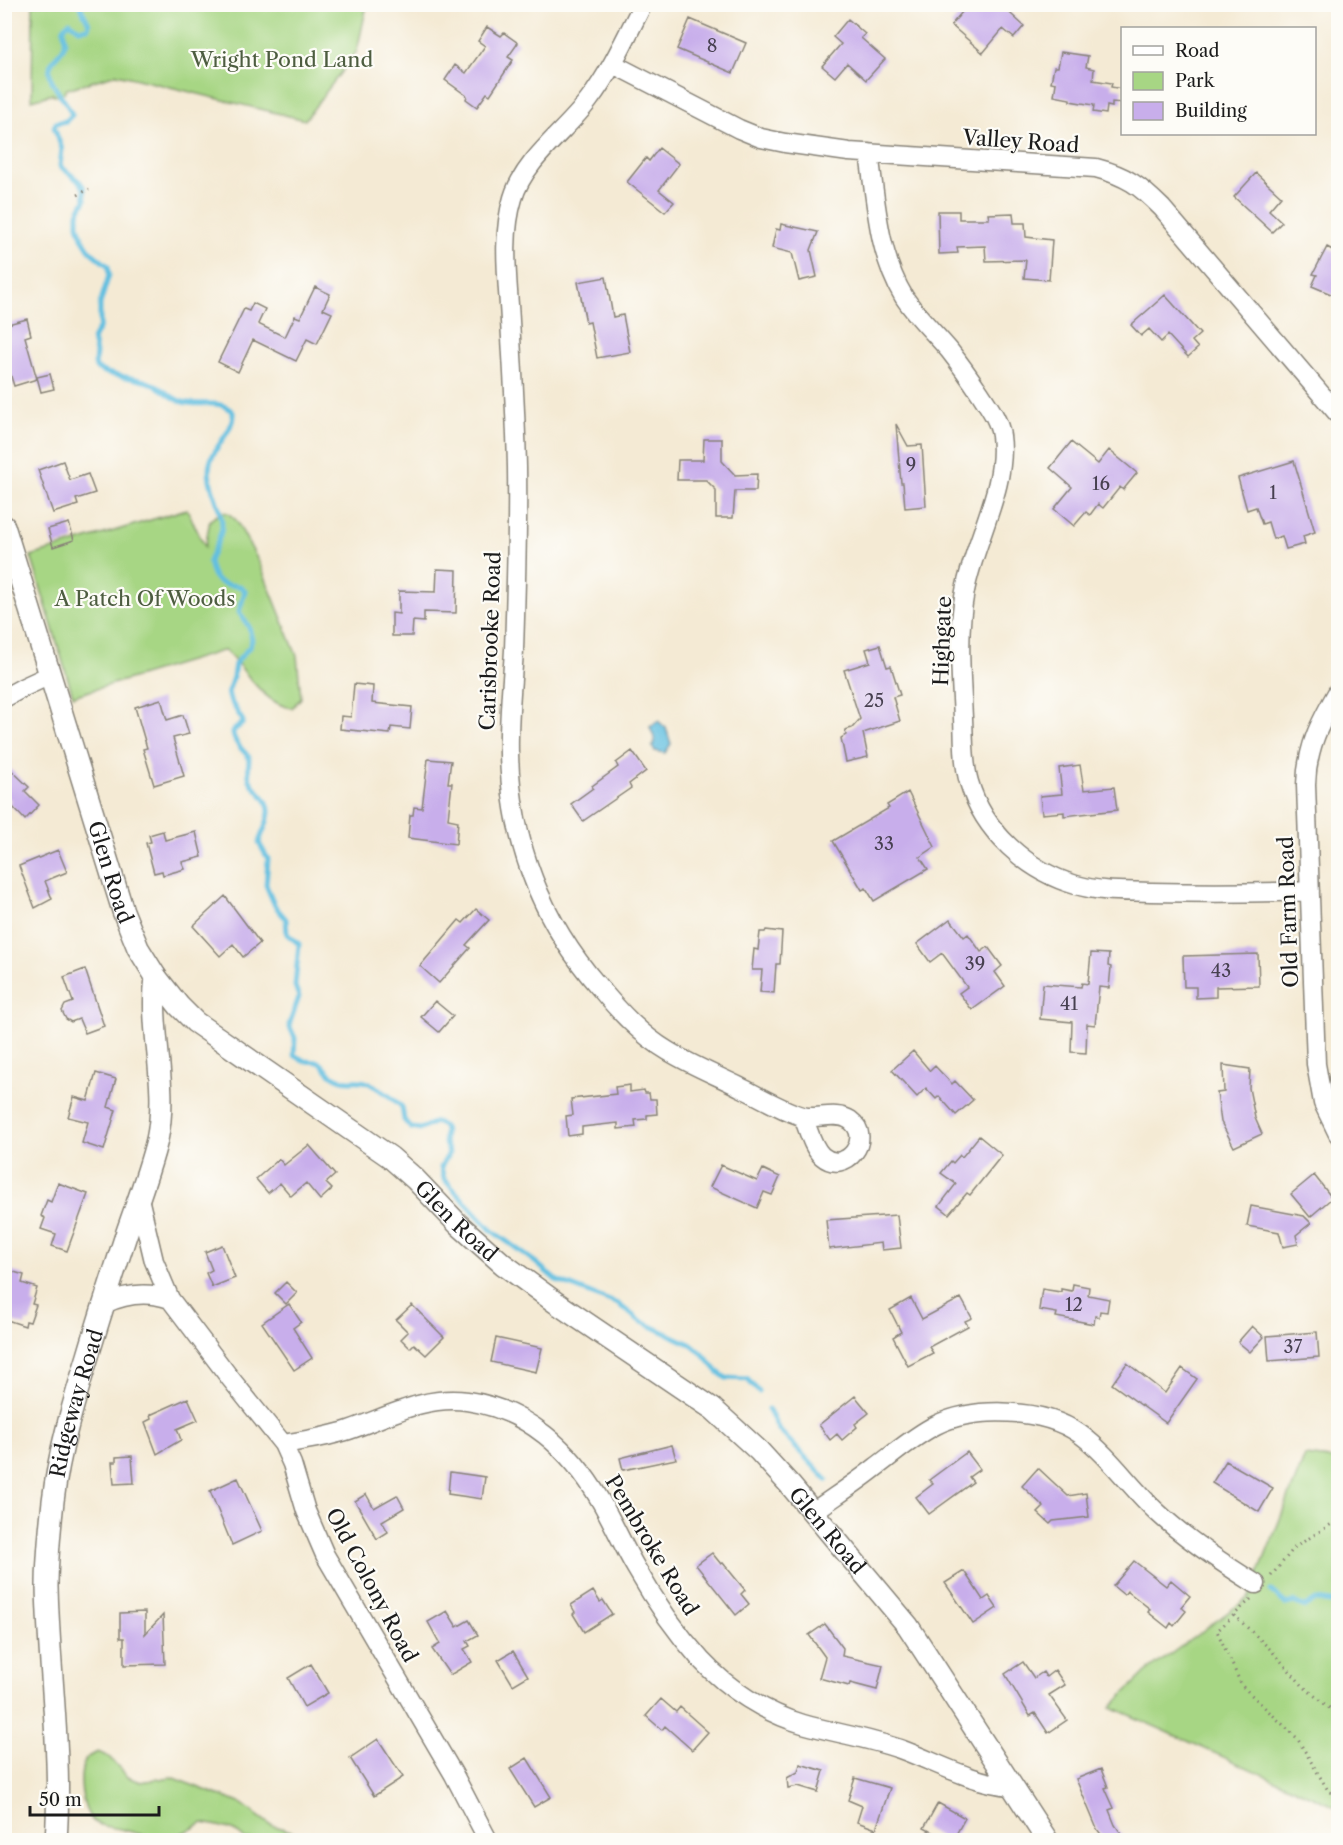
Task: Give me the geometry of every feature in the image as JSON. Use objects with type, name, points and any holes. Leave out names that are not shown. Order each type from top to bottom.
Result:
[{"type":"street","name":"Carisbrooke Road","points":[[643,4],[612,64],[581,110],[522,176],[512,200],[508,221],[507,265],[515,395],[517,477],[509,756],[516,814],[530,872],[549,917],[573,955],[620,1011],[649,1039],[668,1052],[803,1117]]},
{"type":"street","name":"Valley Road","points":[[612,64],[761,138],[800,146],[869,153],[1096,168],[1116,173],[1132,181],[1162,208],[1338,414]]},
{"type":"street","name":"Highgate","points":[[869,153],[883,244],[894,277],[919,317],[951,352],[968,375],[993,412],[1000,432],[1002,452],[998,476],[969,573],[962,622],[961,678],[966,764],[972,790],[984,816],[1000,837],[1029,863],[1060,880],[1084,887],[1115,891],[1202,893],[1310,891]]},
{"type":"street","name":"Glen Road","points":[[4,526],[123,911],[138,948],[156,977],[179,1006],[205,1030],[390,1157],[415,1179],[463,1229],[515,1273],[722,1416],[769,1462],[908,1626],[1047,1840]]},
{"type":"street","points":[[4,698],[50,675]]},
{"type":"street","name":"Old Farm Road","points":[[1338,691],[1316,732],[1308,758],[1306,793],[1317,1074],[1325,1110],[1338,1134]]},
{"type":"street","name":"Ridgeway Road","points":[[56,1840],[57,1777],[48,1613],[48,1549],[60,1451],[104,1304],[152,1160],[161,1115],[161,1079],[154,1012],[156,977]]},
{"type":"street","name":"Old Colony Road","points":[[139,1198],[154,1261],[170,1299],[283,1444],[292,1464],[306,1511],[325,1555],[454,1775],[488,1840]]},
{"type":"street","points":[[104,1304],[123,1296],[136,1294],[158,1295],[170,1299]]},
{"type":"street","name":"Pembroke Road","points":[[283,1444],[328,1436],[402,1410],[441,1400],[469,1401],[501,1409],[521,1418],[549,1437],[581,1471],[600,1499],[650,1591],[685,1641],[702,1661],[738,1691],[757,1704],[801,1724],[896,1748],[984,1782],[1011,1786]]},
{"type":"street","points":[[813,1512],[936,1425],[969,1414],[999,1412],[1018,1414],[1055,1422],[1080,1434],[1167,1521],[1195,1543],[1260,1586]]},
{"type":"path","points":[[78,195],[89,189]]},
{"type":"path","points":[[1338,1520],[1295,1547],[1217,1631],[1242,1686],[1297,1738],[1329,1792],[1338,1794]]},
{"type":"path","points":[[1234,1615],[1271,1650],[1304,1687],[1338,1715]]},
{"type":"green space","name":"Wright Pond Land","points":[[33,4],[367,5],[357,51],[305,120],[117,74],[67,89],[64,93],[32,100]]},
{"type":"green space","name":"A Patch Of Woods","points":[[187,509],[205,547],[210,520],[222,512],[228,513],[236,520],[259,562],[297,656],[301,698],[292,708],[281,705],[263,693],[225,650],[73,696],[31,556]]},
{"type":"green space","points":[[1305,1456],[1338,1460],[1338,1808],[1111,1707],[1146,1672],[1249,1597]]},
{"type":"green space","points":[[98,1752],[109,1757],[128,1777],[141,1782],[171,1777],[242,1804],[269,1824],[318,1840],[245,1840],[232,1830],[203,1823],[179,1835],[162,1838],[99,1825],[93,1821],[86,1808],[81,1782],[86,1759]]},
{"type":"water","points":[[658,721],[666,728],[671,744],[665,753],[655,751],[652,747],[655,740],[650,727]]},
{"type":"building","points":[[969,4],[1000,4],[1024,26],[1014,38],[1003,29],[983,53],[951,25]]},
{"type":"building","points":[[690,19],[746,43],[733,73],[677,49]]},
{"type":"building","points":[[848,19],[865,34],[861,38],[885,59],[866,80],[847,63],[835,77],[822,66],[841,44],[833,37]]},
{"type":"building","points":[[487,27],[501,36],[504,33],[518,43],[508,57],[513,60],[490,95],[487,93],[477,107],[466,99],[467,96],[445,80],[455,65],[466,73],[485,46],[478,41]]},
{"type":"building","points":[[1061,52],[1088,56],[1086,67],[1094,69],[1093,80],[1112,83],[1111,87],[1121,89],[1121,103],[1112,102],[1112,107],[1107,106],[1106,114],[1093,112],[1094,105],[1054,96],[1056,83],[1051,82],[1054,67],[1058,67]]},
{"type":"building","points":[[659,148],[679,164],[659,190],[674,202],[665,212],[627,182],[646,158],[649,161]]},
{"type":"building","points":[[1256,173],[1281,196],[1269,210],[1282,222],[1272,232],[1234,197]]},
{"type":"building","points":[[938,211],[959,211],[959,219],[989,219],[988,214],[1013,213],[1014,223],[1025,223],[1026,237],[1052,240],[1049,280],[1024,278],[1026,260],[986,261],[985,246],[957,247],[958,253],[939,254]]},
{"type":"building","points":[[781,224],[818,232],[811,250],[817,277],[799,281],[792,253],[772,248],[776,229],[780,230]]},
{"type":"building","points":[[1327,247],[1338,253],[1338,297],[1312,286],[1317,275],[1313,274]]},
{"type":"building","points":[[606,277],[613,317],[623,315],[630,352],[597,358],[590,322],[586,323],[578,282]]},
{"type":"building","points":[[315,287],[330,294],[323,309],[332,313],[317,344],[307,339],[296,361],[253,340],[238,372],[218,362],[244,309],[249,311],[253,303],[265,309],[258,324],[285,337],[295,316],[300,318]]},
{"type":"building","points":[[1165,295],[1200,334],[1192,341],[1198,348],[1188,357],[1168,335],[1161,342],[1149,329],[1141,336],[1131,325]]},
{"type":"building","points":[[27,319],[31,335],[25,337],[37,379],[14,386],[4,354],[4,325]]},
{"type":"building","points":[[50,374],[54,389],[41,392],[37,377]]},
{"type":"building","points":[[896,424],[908,446],[922,445],[926,506],[905,508]]},
{"type":"building","points":[[704,439],[722,439],[722,461],[735,475],[757,474],[756,491],[735,491],[733,518],[716,518],[716,490],[706,480],[677,480],[678,460],[703,460]]},
{"type":"building","points":[[1071,442],[1098,464],[1109,450],[1137,473],[1123,490],[1120,487],[1103,508],[1098,504],[1090,515],[1086,512],[1074,526],[1054,509],[1072,487],[1050,468]]},
{"type":"building","points":[[63,461],[70,480],[88,474],[95,493],[76,499],[78,505],[53,513],[38,470]]},
{"type":"building","points":[[1294,461],[1315,532],[1303,536],[1305,544],[1286,549],[1282,536],[1273,539],[1268,522],[1262,524],[1256,507],[1247,510],[1238,478]]},
{"type":"building","points":[[69,523],[74,540],[53,547],[48,529]]},
{"type":"building","points":[[437,569],[457,570],[456,613],[424,612],[424,622],[413,621],[412,636],[392,636],[392,613],[399,614],[399,591],[436,592]]},
{"type":"building","points":[[880,645],[887,667],[891,666],[900,695],[893,697],[900,721],[863,733],[868,757],[846,762],[841,738],[846,735],[845,730],[852,728],[860,719],[844,670],[870,662],[866,649]]},
{"type":"building","points":[[354,684],[373,686],[372,703],[412,707],[410,729],[391,727],[390,734],[340,729],[341,716],[351,717]]},
{"type":"building","points":[[161,699],[167,720],[183,715],[189,734],[173,738],[184,776],[154,785],[143,749],[147,748],[135,707]]},
{"type":"building","points":[[632,751],[646,771],[629,784],[631,788],[583,821],[571,804],[618,767],[616,763]]},
{"type":"building","points":[[428,759],[451,761],[448,783],[452,783],[448,819],[458,821],[456,844],[408,838],[410,815],[413,815],[414,807],[422,808]]},
{"type":"building","points":[[4,763],[29,787],[25,791],[39,805],[25,820],[4,794]]},
{"type":"building","points":[[1080,765],[1084,790],[1114,787],[1117,810],[1064,816],[1064,812],[1042,814],[1040,796],[1062,794],[1059,768]]},
{"type":"building","points":[[908,792],[935,847],[920,857],[928,869],[874,901],[866,888],[862,890],[833,841],[889,808],[887,805]]},
{"type":"building","points":[[163,831],[165,840],[196,832],[202,857],[182,862],[185,869],[163,875],[162,871],[154,873],[146,843],[151,842],[149,835]]},
{"type":"building","points":[[58,850],[67,872],[45,881],[52,899],[35,908],[19,866]]},
{"type":"building","points":[[225,896],[260,943],[243,957],[233,944],[220,956],[193,926]]},
{"type":"building","points":[[476,909],[489,920],[466,945],[470,948],[439,983],[420,966],[459,920],[463,923]]},
{"type":"building","points":[[950,919],[964,937],[968,934],[981,952],[988,947],[1002,966],[995,972],[1005,986],[972,1010],[959,993],[967,987],[942,953],[930,962],[917,944]]},
{"type":"building","points":[[766,930],[782,932],[780,964],[776,964],[774,993],[760,992],[762,970],[752,970],[754,949],[758,950],[760,932]]},
{"type":"building","points":[[1091,953],[1109,954],[1108,966],[1111,967],[1109,988],[1099,987],[1095,1025],[1087,1024],[1086,1053],[1071,1052],[1072,1022],[1040,1019],[1043,984],[1081,987],[1082,983],[1088,984]]},
{"type":"building","points":[[1258,954],[1259,986],[1216,987],[1216,997],[1196,998],[1196,987],[1184,987],[1183,956]]},
{"type":"building","points":[[85,969],[104,1026],[85,1033],[79,1019],[71,1022],[66,1019],[62,1011],[65,1005],[73,1002],[64,977]]},
{"type":"building","points":[[435,1001],[453,1016],[439,1032],[421,1017]]},
{"type":"building","points":[[913,1051],[930,1071],[935,1066],[952,1084],[955,1081],[973,1100],[956,1115],[939,1096],[936,1099],[926,1088],[917,1097],[892,1070]]},
{"type":"building","points":[[1223,1065],[1250,1069],[1249,1088],[1255,1118],[1262,1134],[1234,1147],[1221,1122],[1217,1093],[1224,1092]]},
{"type":"building","points":[[96,1073],[116,1079],[108,1107],[116,1110],[104,1150],[82,1143],[88,1122],[68,1117],[74,1097],[88,1101]]},
{"type":"building","points":[[630,1085],[630,1092],[644,1090],[645,1093],[649,1093],[650,1099],[656,1099],[657,1114],[647,1115],[647,1119],[635,1120],[636,1127],[618,1129],[618,1123],[582,1127],[582,1134],[568,1136],[566,1116],[573,1115],[571,1099],[616,1094],[615,1087]]},
{"type":"building","points":[[979,1136],[1002,1155],[970,1195],[967,1193],[949,1214],[939,1206],[956,1184],[941,1173],[951,1161],[953,1163],[960,1155],[962,1157]]},
{"type":"building","points":[[309,1145],[335,1175],[326,1183],[332,1189],[320,1200],[306,1183],[291,1196],[280,1183],[268,1193],[256,1179],[279,1159],[284,1165]]},
{"type":"building","points":[[721,1165],[757,1181],[763,1169],[780,1177],[772,1195],[764,1192],[757,1208],[710,1187]]},
{"type":"building","points":[[1314,1175],[1332,1198],[1310,1217],[1291,1194]]},
{"type":"building","points":[[58,1183],[88,1194],[67,1251],[52,1246],[56,1234],[41,1229],[45,1218],[41,1216],[47,1200],[51,1202]]},
{"type":"building","points":[[1251,1206],[1304,1216],[1311,1223],[1296,1235],[1298,1244],[1283,1247],[1279,1232],[1247,1226]]},
{"type":"building","points":[[897,1215],[901,1248],[882,1250],[881,1243],[829,1249],[826,1220]]},
{"type":"building","points":[[222,1245],[235,1278],[212,1287],[206,1273],[212,1270],[205,1252]]},
{"type":"building","points":[[4,1269],[24,1275],[22,1283],[37,1288],[32,1304],[36,1305],[30,1322],[26,1321],[25,1326],[4,1319]]},
{"type":"building","points":[[286,1282],[297,1293],[286,1304],[275,1293]]},
{"type":"building","points":[[1073,1284],[1089,1287],[1088,1295],[1109,1299],[1107,1312],[1100,1311],[1099,1317],[1095,1316],[1094,1324],[1056,1317],[1057,1313],[1039,1310],[1042,1289],[1072,1291]]},
{"type":"building","points":[[911,1298],[922,1319],[961,1298],[972,1318],[965,1321],[968,1326],[929,1347],[933,1353],[908,1366],[893,1337],[901,1332],[890,1310]]},
{"type":"building","points":[[289,1304],[301,1322],[293,1328],[312,1358],[294,1370],[262,1323]]},
{"type":"building","points":[[412,1305],[444,1337],[426,1355],[414,1344],[410,1348],[401,1339],[408,1332],[396,1320]]},
{"type":"building","points":[[1252,1326],[1264,1337],[1250,1352],[1238,1342]]},
{"type":"building","points":[[1317,1332],[1319,1357],[1269,1361],[1267,1336]]},
{"type":"building","points":[[496,1338],[542,1348],[536,1372],[491,1362]]},
{"type":"building","points":[[1127,1363],[1165,1393],[1182,1368],[1197,1379],[1166,1423],[1112,1384]]},
{"type":"building","points":[[855,1396],[869,1413],[855,1424],[857,1427],[842,1440],[837,1434],[830,1440],[819,1425]]},
{"type":"building","points":[[188,1398],[198,1420],[177,1429],[181,1440],[157,1454],[145,1422],[151,1419],[150,1415]]},
{"type":"building","points":[[672,1445],[676,1459],[623,1470],[620,1458]]},
{"type":"building","points":[[967,1452],[980,1469],[969,1477],[973,1482],[929,1514],[916,1497],[933,1484],[929,1480]]},
{"type":"building","points":[[132,1456],[134,1483],[114,1484],[112,1462],[116,1462],[116,1457]]},
{"type":"building","points":[[1226,1461],[1273,1488],[1259,1512],[1212,1483]]},
{"type":"building","points":[[1038,1468],[1068,1496],[1086,1493],[1089,1517],[1053,1521],[1050,1524],[1038,1513],[1044,1507],[1022,1486]]},
{"type":"building","points":[[450,1472],[485,1477],[482,1499],[448,1494]]},
{"type":"building","points":[[238,1478],[262,1531],[232,1545],[210,1491]]},
{"type":"building","points":[[366,1494],[374,1508],[397,1495],[404,1508],[382,1521],[388,1532],[377,1539],[355,1501]]},
{"type":"building","points":[[712,1553],[745,1590],[741,1594],[749,1604],[736,1615],[696,1565]]},
{"type":"building","points":[[1134,1561],[1166,1586],[1171,1580],[1190,1596],[1181,1607],[1186,1611],[1174,1626],[1171,1623],[1168,1628],[1148,1612],[1150,1609],[1127,1591],[1124,1595],[1113,1586]]},
{"type":"building","points":[[964,1571],[983,1600],[989,1596],[997,1608],[973,1624],[945,1583]]},
{"type":"building","points":[[593,1591],[600,1602],[603,1600],[612,1614],[584,1632],[573,1614],[575,1612],[571,1605]]},
{"type":"building","points":[[447,1611],[457,1627],[469,1620],[478,1635],[467,1641],[470,1646],[464,1649],[472,1662],[450,1675],[432,1649],[440,1644],[428,1622]]},
{"type":"building","points":[[145,1612],[145,1634],[163,1615],[165,1664],[124,1665],[124,1638],[120,1638],[120,1613]]},
{"type":"building","points":[[825,1624],[843,1648],[842,1656],[883,1665],[877,1690],[819,1678],[825,1657],[809,1635]]},
{"type":"building","points":[[513,1651],[528,1676],[513,1685],[498,1660]]},
{"type":"building","points":[[1023,1662],[1034,1678],[1043,1672],[1046,1677],[1055,1670],[1065,1685],[1049,1695],[1067,1720],[1048,1733],[1035,1713],[1030,1716],[1005,1674]]},
{"type":"building","points":[[311,1664],[328,1693],[304,1707],[288,1678]]},
{"type":"building","points":[[661,1699],[676,1712],[680,1707],[708,1732],[692,1750],[665,1726],[662,1730],[646,1716]]},
{"type":"building","points":[[378,1739],[403,1777],[374,1796],[350,1758]]},
{"type":"building","points":[[527,1758],[551,1797],[534,1807],[510,1769]]},
{"type":"building","points":[[800,1764],[824,1771],[818,1792],[798,1786],[788,1788],[787,1778],[798,1772]]},
{"type":"building","points":[[1101,1769],[1108,1787],[1105,1788],[1114,1808],[1109,1810],[1115,1825],[1126,1840],[1105,1840],[1097,1829],[1076,1779]]},
{"type":"building","points":[[855,1778],[890,1788],[876,1829],[857,1822],[862,1806],[848,1800]]},
{"type":"building","points":[[938,1803],[965,1818],[953,1840],[947,1840],[924,1828]]},
{"type":"waterway","points":[[79,4],[89,24],[88,28],[79,29],[70,22],[67,24],[64,31],[63,50],[53,60],[50,74],[54,86],[72,115],[66,121],[56,123],[54,127],[62,149],[60,166],[84,188],[85,200],[78,213],[78,225],[82,238],[91,252],[108,266],[109,275],[100,304],[100,326],[93,339],[96,368],[109,374],[150,383],[183,402],[222,405],[233,412],[228,432],[210,463],[210,479],[220,511],[222,527],[209,562],[213,575],[219,582],[240,586],[245,591],[239,612],[249,627],[252,640],[250,646],[235,664],[228,692],[230,700],[243,721],[233,731],[234,738],[249,757],[250,780],[265,798],[269,812],[259,843],[268,859],[266,885],[275,906],[286,919],[287,934],[299,944],[295,986],[299,997],[289,1025],[295,1038],[294,1055],[305,1061],[319,1062],[331,1075],[340,1080],[365,1082],[376,1087],[402,1107],[404,1120],[411,1128],[421,1129],[435,1122],[443,1126],[444,1139],[449,1153],[441,1167],[444,1179],[491,1230],[556,1280],[618,1304],[640,1321],[690,1344],[726,1378],[747,1379],[759,1392]]},
{"type":"waterway","points":[[768,1409],[779,1430],[827,1480]]},
{"type":"waterway","points":[[1271,1591],[1286,1604],[1294,1602],[1305,1607],[1316,1600],[1338,1603]]}]
